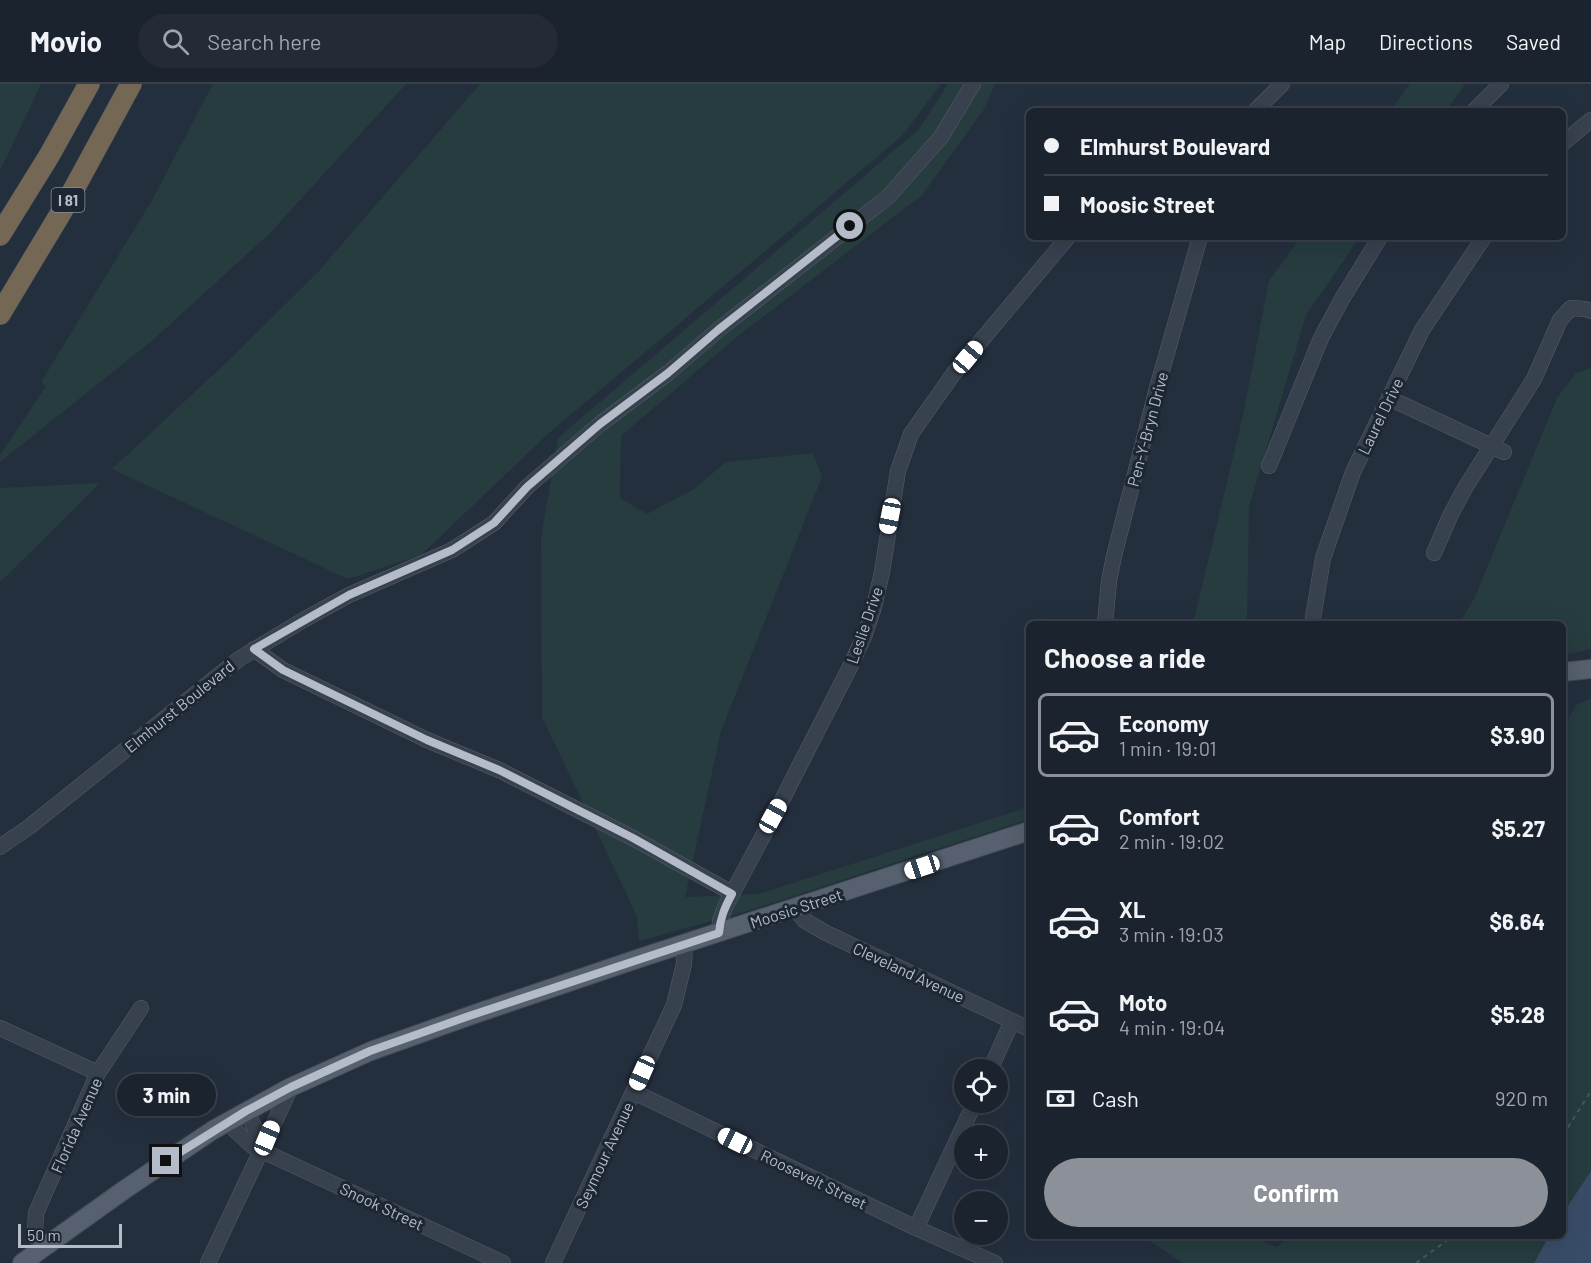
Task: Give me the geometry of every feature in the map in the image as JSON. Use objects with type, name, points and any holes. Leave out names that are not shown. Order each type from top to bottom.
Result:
[{"type":"highway","name":"I 81","points":[[0,235],[49,156],[89,84]]},
{"type":"highway","name":"I 81","points":[[0,314],[67,202],[130,84]]},
{"type":"main road","points":[[1566,672],[1591,669]]},
{"type":"main road","name":"Moosic Street","points":[[22,1263],[141,1178],[246,1111],[291,1087],[370,1051],[1026,832]]},
{"type":"street","name":"Elmhurst Boulevard","points":[[0,847],[29,827],[205,684],[254,649],[349,595],[452,550],[494,523],[527,487],[600,424],[668,373],[718,330],[888,197],[941,137],[973,84]]},
{"type":"street","points":[[1258,108],[1282,84]]},
{"type":"street","points":[[1477,108],[1501,84]]},
{"type":"street","points":[[1566,141],[1591,120]]},
{"type":"street","name":"Leslie Drive","points":[[719,933],[722,914],[819,728],[864,634],[874,607],[882,572],[898,471],[911,434],[954,373],[1065,240]]},
{"type":"street","name":"Pen-Y-Bryn Drive","points":[[1105,621],[1109,581],[1117,544],[1149,417],[1199,240]]},
{"type":"street","points":[[1269,466],[1321,339],[1342,299],[1378,240]]},
{"type":"street","name":"Laurel Drive","points":[[1316,620],[1316,590],[1328,541],[1353,471],[1422,330],[1482,240]]},
{"type":"street","points":[[1434,553],[1465,488],[1498,449],[1518,401],[1534,379],[1560,320],[1571,308],[1591,312]]},
{"type":"street","points":[[1389,398],[1498,449]]},
{"type":"street","points":[[254,649],[283,670],[427,740],[499,770],[633,838],[732,894]]},
{"type":"street","name":"Cleveland Avenue","points":[[795,908],[804,920],[826,933],[1026,1028]]},
{"type":"street","name":"Seymour Avenue","points":[[554,1263],[674,1005],[684,964],[685,945]]},
{"type":"street","name":"Florida Avenue","points":[[41,1249],[35,1232],[36,1214],[98,1073],[141,1008]]},
{"type":"street","points":[[995,1059],[1012,1021]]},
{"type":"street","points":[[0,1028],[98,1073]]},
{"type":"street","points":[[208,1263],[291,1087]]},
{"type":"street","name":"Roosevelt Street","points":[[634,1092],[916,1228],[995,1263]]},
{"type":"street","points":[[246,1111],[260,1138],[261,1150]]},
{"type":"street","points":[[916,1228],[970,1113]]},
{"type":"street","name":"Snook Street","points":[[230,1121],[235,1130],[252,1146],[503,1263]]},
{"type":"path","points":[[1566,1130],[1591,1091]]},
{"type":"path","points":[[1416,1263],[1449,1239]]},
{"type":"green space","points":[[0,84],[41,84],[0,171]]},
{"type":"green space","points":[[213,84],[406,84],[269,234],[154,339],[0,462],[0,455],[46,386],[41,382],[151,202]]},
{"type":"green space","points":[[480,84],[941,84],[902,136],[549,433],[421,555],[348,579],[112,469],[228,361],[318,272]]},
{"type":"green space","points":[[948,84],[995,84],[985,108],[922,195],[733,340],[621,436],[620,498],[647,514],[694,489],[726,462],[813,453],[822,477],[721,731],[685,897],[759,894],[1026,808],[1026,820],[744,912],[639,941],[637,916],[542,717],[541,538],[558,438],[919,129]]},
{"type":"green space","points":[[1410,84],[1465,84],[1448,108],[1392,108]]},
{"type":"green space","points":[[1299,240],[1358,240],[1306,315],[1249,507],[1247,621],[1194,621],[1243,415],[1269,281]]},
{"type":"green space","points":[[1591,368],[1591,649],[1566,654],[1566,621],[1461,621],[1474,599],[1557,398],[1576,373]]},
{"type":"green space","points":[[100,483],[0,582],[0,488]]},
{"type":"green space","points":[[1591,699],[1591,1171],[1566,1208],[1566,724],[1576,705]]},
{"type":"green space","points":[[1147,1239],[1257,1239],[1277,1247],[1286,1239],[1547,1239],[1534,1263],[1183,1263]]},
{"type":"water","points":[[1591,1171],[1591,1263],[1534,1263],[1547,1239],[1566,1239],[1566,1208]]},
{"type":"route","points":[[166,1161],[246,1111],[291,1087],[370,1051],[719,933],[724,907],[732,894],[633,838],[499,770],[427,740],[283,670],[254,649],[349,595],[452,550],[494,523],[527,487],[600,424],[668,373],[718,330],[850,226]]}]
